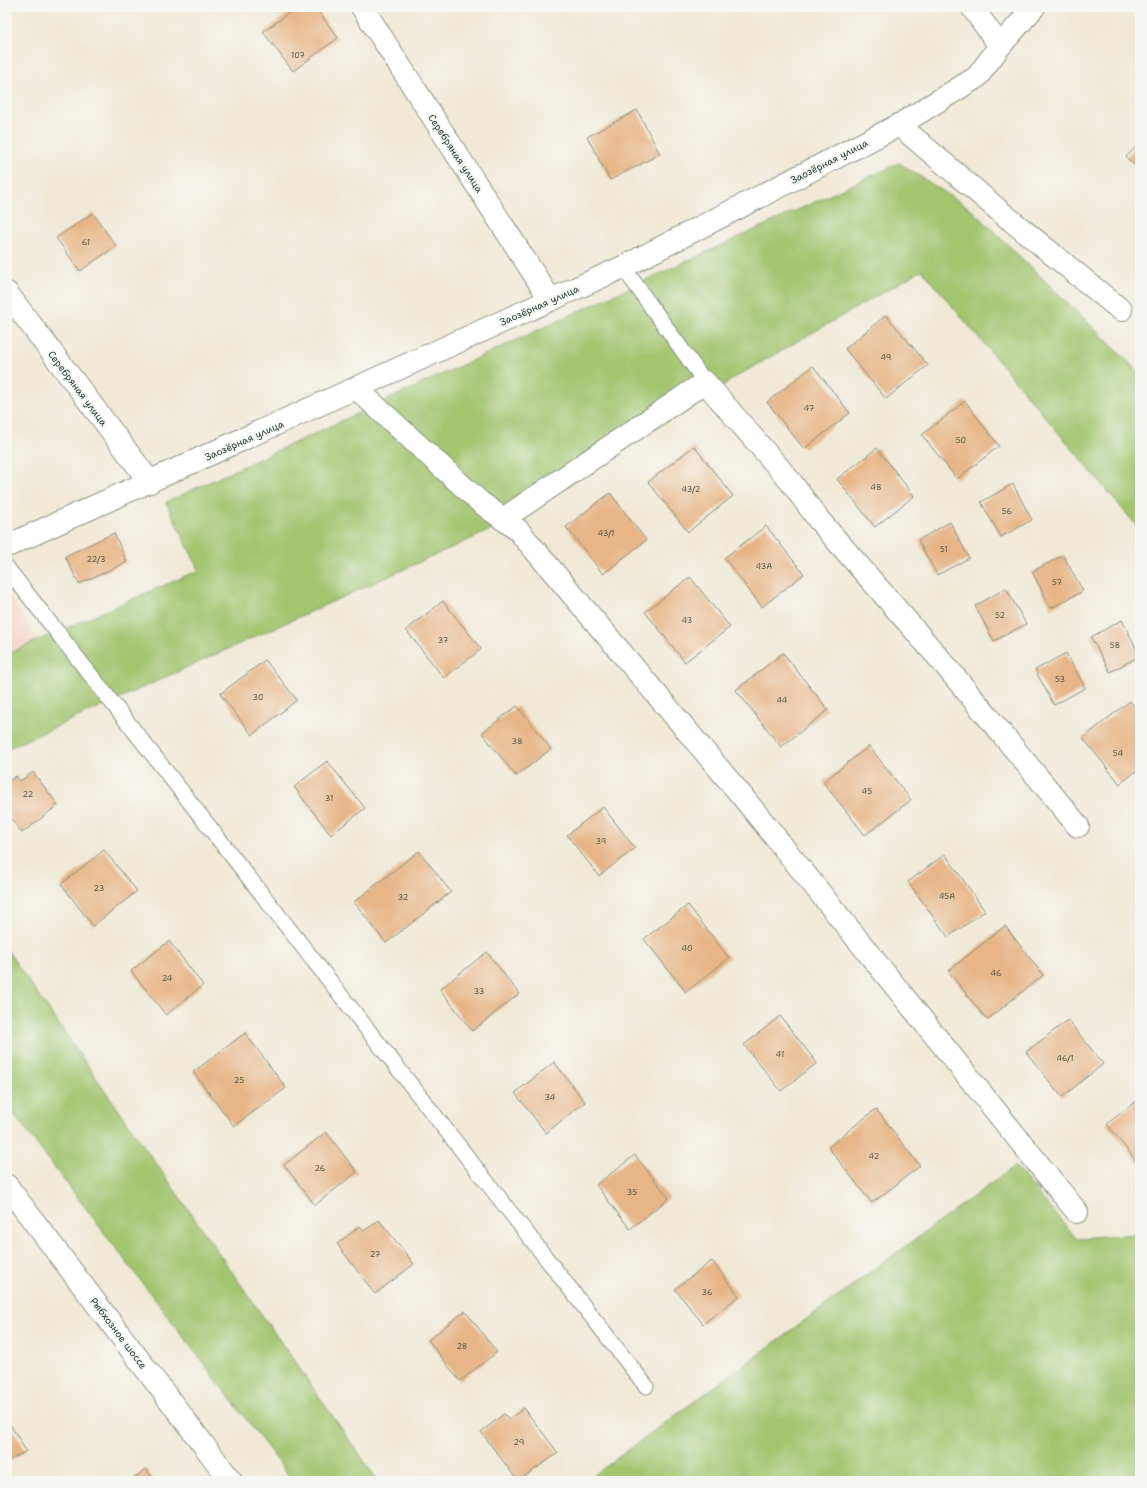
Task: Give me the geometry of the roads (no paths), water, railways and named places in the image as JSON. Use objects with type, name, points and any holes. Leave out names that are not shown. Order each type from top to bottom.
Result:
[{"type":"street","name":"Серебряная улица","points":[[362,7],[550,299]]},
{"type":"street","points":[[972,7],[1000,46]]},
{"type":"street","name":"Заозёрная улица","points":[[7,546],[358,389],[550,299],[623,267],[899,124],[977,77],[1000,46],[1034,7]]},
{"type":"street","points":[[899,124],[1002,213],[1121,310]]},
{"type":"street","name":"Серебряная улица","points":[[7,293],[150,482]]},
{"type":"street","points":[[503,518],[705,382],[790,482],[822,524],[945,665],[1078,826]]},
{"type":"street","points":[[358,389],[480,502],[518,530],[742,796],[1078,1212]]},
{"type":"street","name":"Рыбхозное шоссе","points":[[7,1186],[231,1481]]},
{"type":"lane","points":[[623,267],[705,382]]},
{"type":"lane","points":[[7,568],[646,1386]]}]
